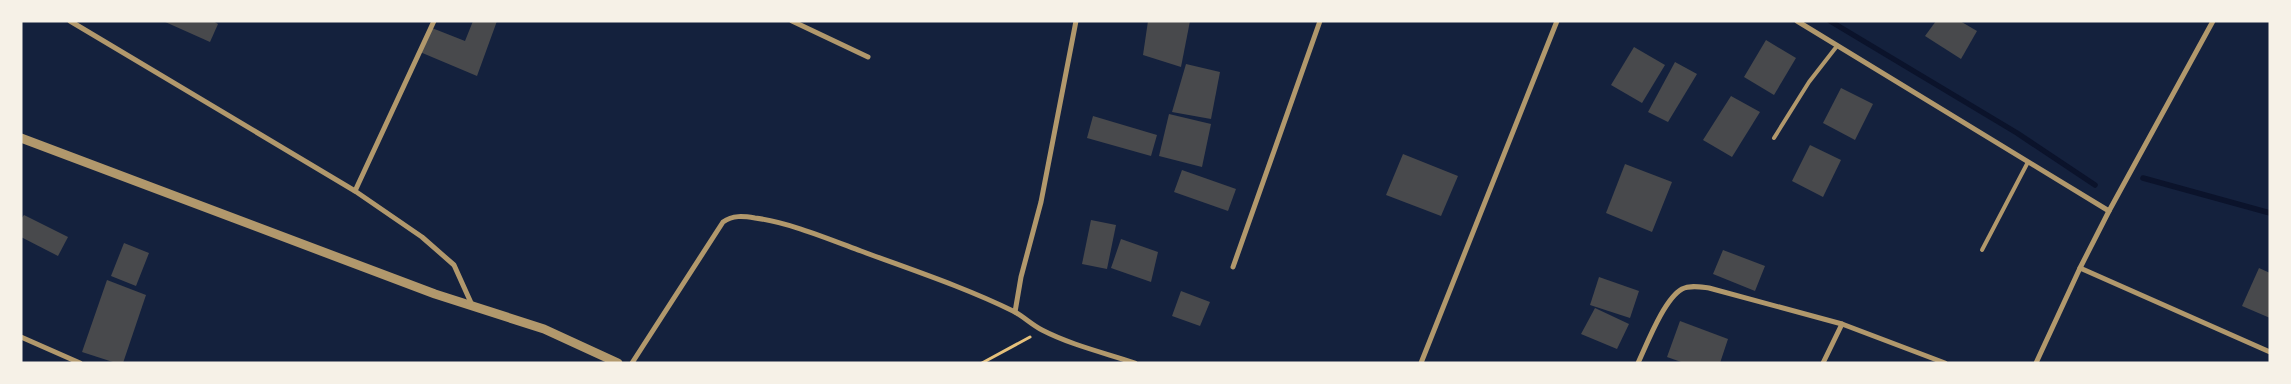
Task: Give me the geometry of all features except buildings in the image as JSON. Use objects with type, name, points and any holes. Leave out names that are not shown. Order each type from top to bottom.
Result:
[{"type":"street","points":[[70,21],[355,191],[422,237],[454,266],[472,305]]},
{"type":"street","points":[[355,191],[434,21]]},
{"type":"street","points":[[792,21],[868,57]]},
{"type":"street","points":[[1015,312],[1021,278],[1041,202],[1076,21]]},
{"type":"street","points":[[1233,267],[1320,21]]},
{"type":"street","points":[[1421,363],[1557,21]]},
{"type":"street","points":[[1797,21],[2108,211]]},
{"type":"street","points":[[2036,363],[2108,211],[2213,21]]},
{"type":"street","points":[[21,138],[435,294],[544,329],[618,363]]},
{"type":"street","points":[[632,363],[723,222],[730,217],[758,218],[810,233],[964,289],[1015,312],[1042,330],[1088,348],[1136,363]]},
{"type":"street","points":[[2080,268],[2270,352]]},
{"type":"street","points":[[1638,363],[1668,304],[1683,288],[1709,288],[1842,324],[1945,363]]},
{"type":"street","points":[[1823,363],[1842,324]]},
{"type":"street","points":[[21,337],[80,363]]},
{"type":"lane","points":[[1774,138],[1809,82],[1837,46]]},
{"type":"lane","points":[[1982,250],[2028,162]]},
{"type":"path","points":[[982,363],[1042,330]]},
{"type":"waterway","points":[[1830,21],[2017,133],[2095,185]]},
{"type":"waterway","points":[[2143,178],[2270,213]]}]
